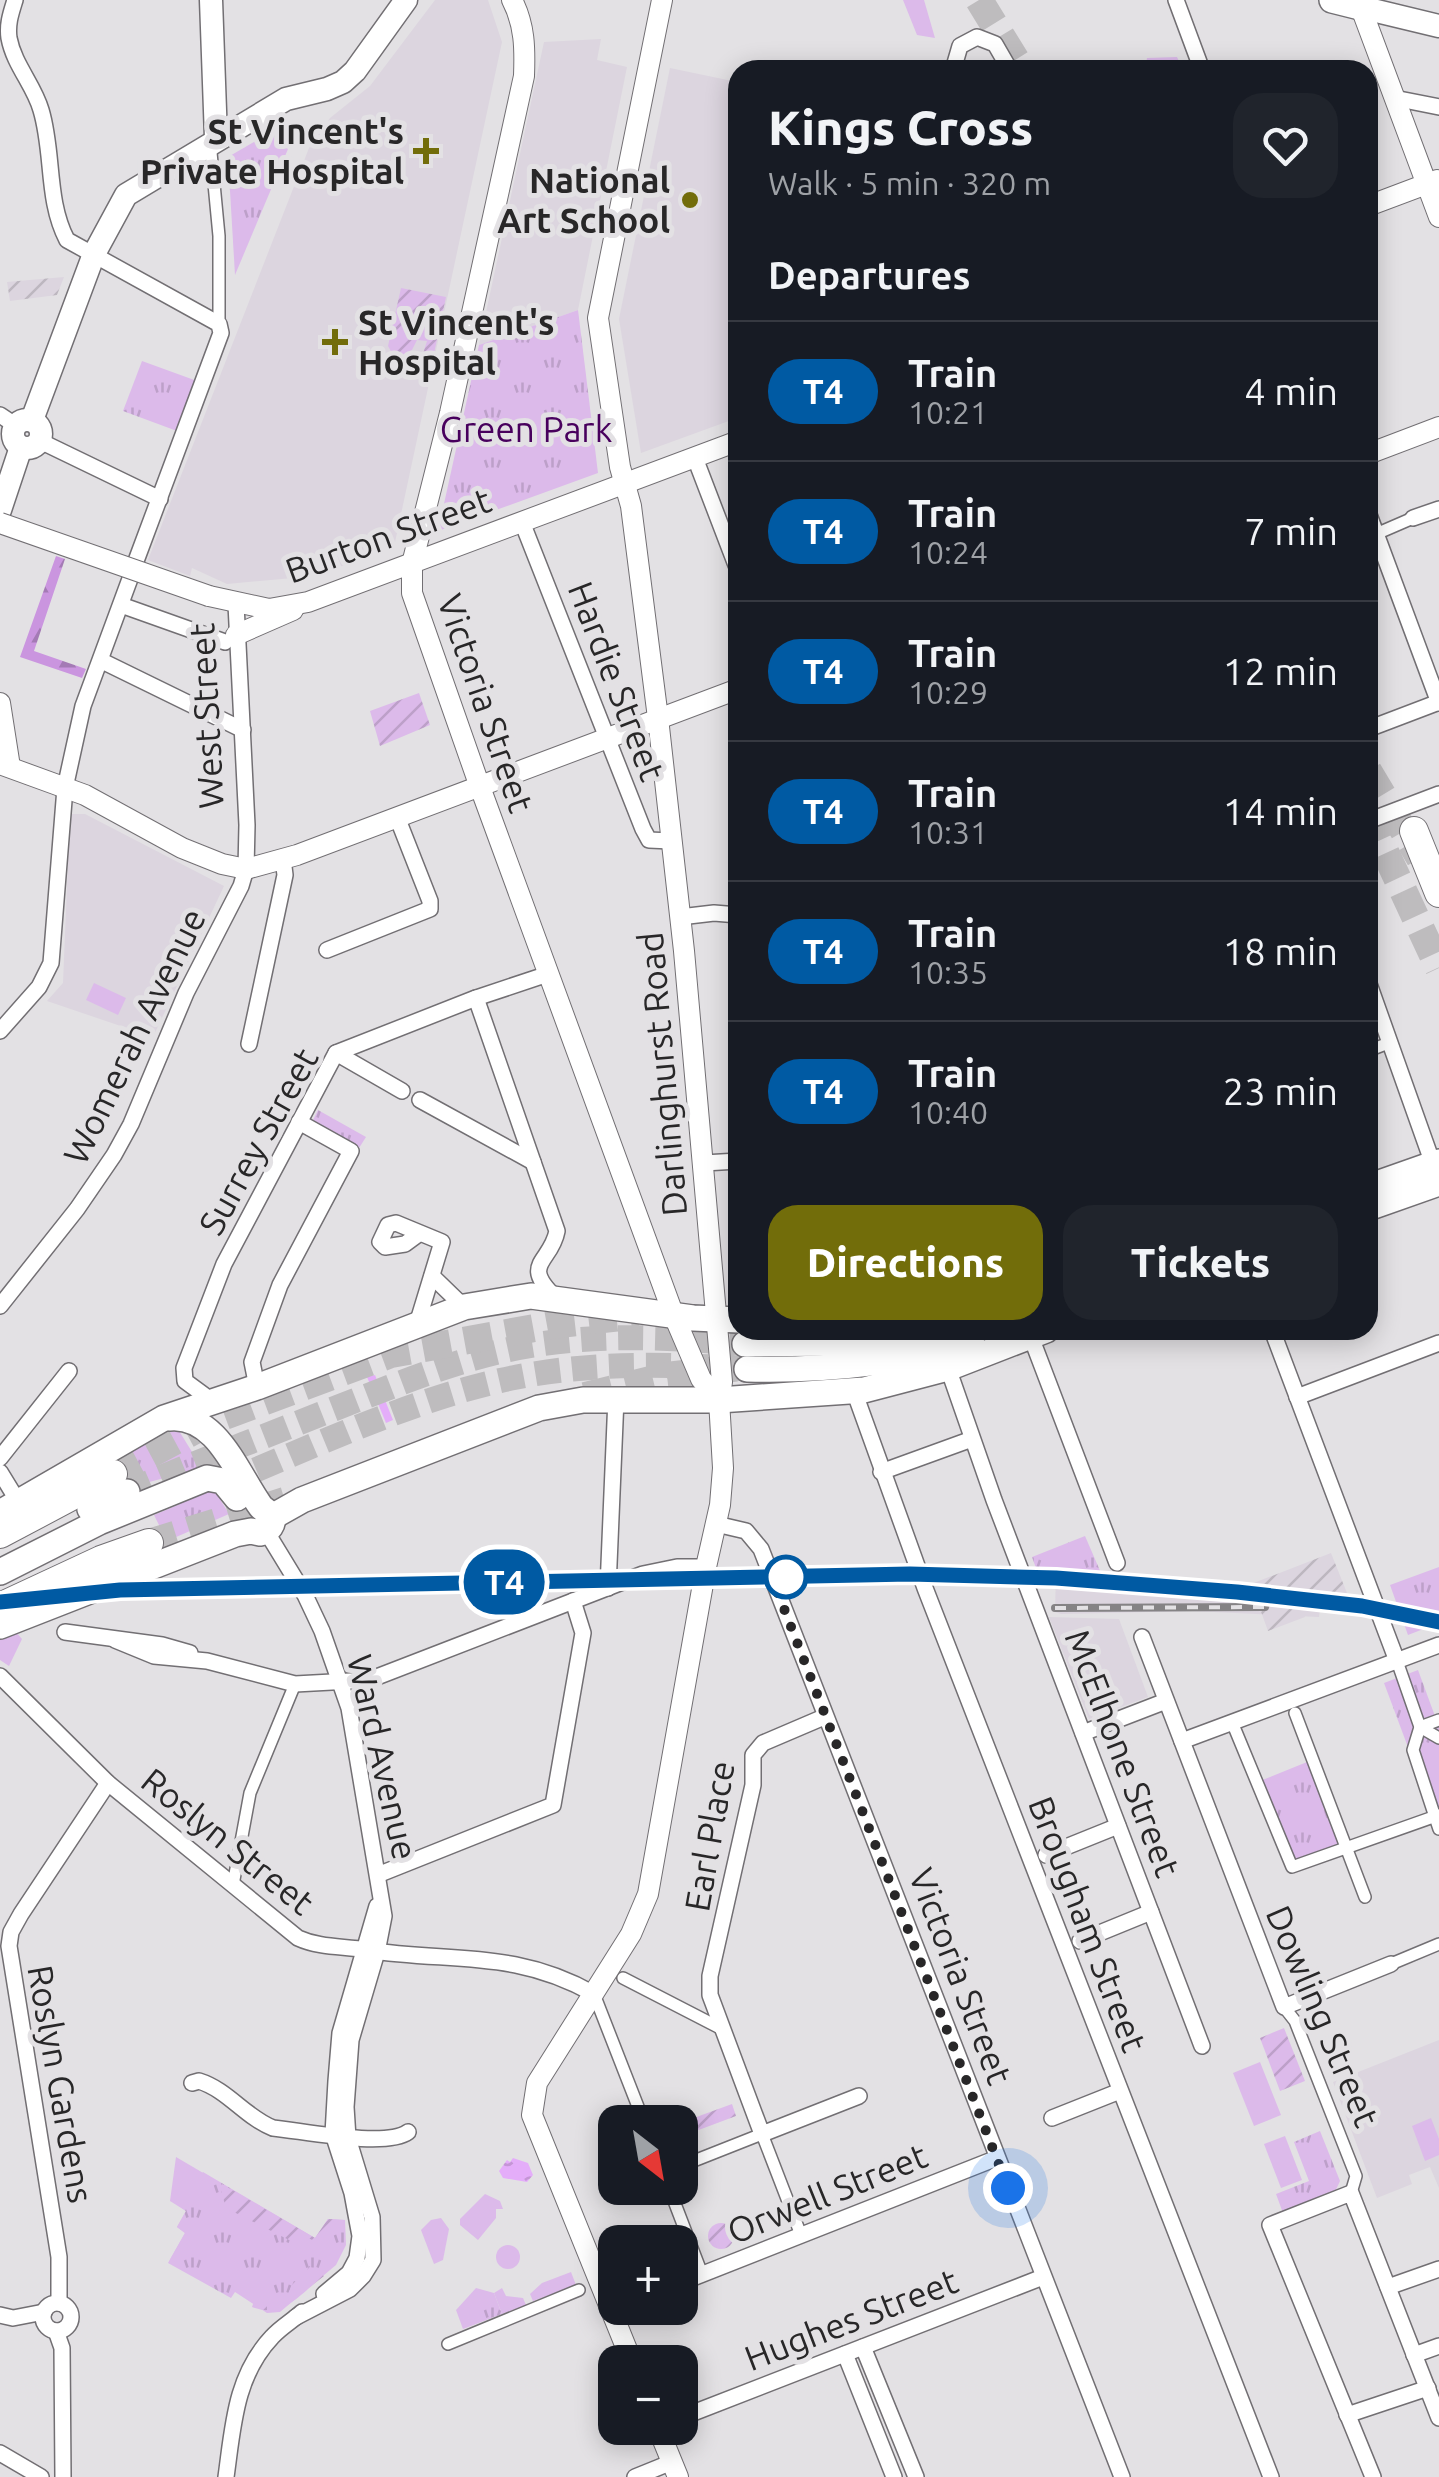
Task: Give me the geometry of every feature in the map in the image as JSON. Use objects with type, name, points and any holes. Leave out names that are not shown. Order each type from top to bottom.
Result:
[{"type":"highway","points":[[1439,866],[1411,827],[1439,893]]},
{"type":"highway","points":[[0,1534],[120,1483]]},
{"type":"highway","points":[[0,1607],[101,1560],[146,1530]]},
{"type":"main road","points":[[211,0],[213,140]]},
{"type":"main road","points":[[0,510],[22,430],[94,254],[126,195],[286,99],[335,85],[355,71],[406,0]]},
{"type":"main road","points":[[1332,0],[1359,3],[1439,26]]},
{"type":"main road","points":[[1378,1190],[1437,1172]]},
{"type":"main road","points":[[255,1517],[197,1434],[206,1420],[257,1387],[417,1324],[464,1307],[512,1297],[555,1297],[674,1316],[728,1334]]},
{"type":"main road","points":[[746,1340],[827,1368],[897,1360],[993,1340]]},
{"type":"main road","points":[[805,1340],[865,1340]]},
{"type":"main road","points":[[0,1626],[235,1534],[255,1517],[518,1414],[562,1402],[616,1398],[878,1388],[948,1368],[1013,1340]]},
{"type":"main road","points":[[10,1508],[164,1418],[206,1420]]},
{"type":"main road","points":[[0,1572],[98,1522],[207,1478],[222,1481],[255,1517]]},
{"type":"main road","points":[[0,1552],[120,1483]]},
{"type":"main road","points":[[0,1587],[146,1530]]},
{"type":"street","points":[[15,0],[8,22],[9,37],[13,54],[41,109],[58,223],[67,240],[218,324]]},
{"type":"street","name":"Victoria Street","points":[[512,0],[520,15],[525,45],[524,76],[450,414],[412,564],[412,593],[674,1316],[714,1396]]},
{"type":"street","name":"Darlinghurst Road","points":[[662,0],[598,318],[619,461],[631,506],[672,841],[704,1163],[728,1327]]},
{"type":"street","points":[[1176,0],[1198,60]]},
{"type":"street","points":[[1359,3],[1394,98],[1433,182],[1439,216]]},
{"type":"street","points":[[956,60],[960,46],[977,37],[995,44],[1004,60]]},
{"type":"street","points":[[1394,98],[1439,107]]},
{"type":"street","points":[[0,1031],[40,987],[51,963],[66,788],[82,706],[102,661],[221,332],[213,140]]},
{"type":"street","points":[[1378,202],[1433,182]]},
{"type":"street","points":[[1378,450],[1439,427]]},
{"type":"street","points":[[22,430],[160,498]]},
{"type":"street","name":"Burton Street","points":[[0,522],[209,596],[268,608],[308,602],[728,445]]},
{"type":"street","points":[[695,458],[728,544]]},
{"type":"street","points":[[1378,533],[1439,509]]},
{"type":"street","name":"Hardie Street","points":[[522,522],[649,840],[672,841]]},
{"type":"street","points":[[1378,550],[1439,703],[1378,725]]},
{"type":"street","points":[[121,604],[230,638],[308,602]]},
{"type":"street","name":"West Street","points":[[236,604],[230,638],[242,730],[247,826]]},
{"type":"street","points":[[102,661],[242,730]]},
{"type":"street","points":[[0,703],[5,766],[66,788],[203,858],[246,869],[480,787],[728,692]]},
{"type":"street","points":[[1378,817],[1439,794]]},
{"type":"street","points":[[327,950],[430,909],[397,817]]},
{"type":"street","name":"Womerah Avenue","points":[[0,1306],[77,1209],[131,1124],[186,993],[242,886],[247,826]]},
{"type":"street","points":[[249,1044],[285,875],[283,859]]},
{"type":"street","points":[[680,917],[728,914]]},
{"type":"street","name":"Surrey Street","points":[[206,1420],[204,1394],[185,1381],[184,1368],[224,1264],[336,1053],[548,974]]},
{"type":"street","points":[[476,998],[557,1233],[541,1258],[538,1273],[542,1284],[555,1297]]},
{"type":"street","points":[[1378,1008],[1437,1172]]},
{"type":"street","points":[[1378,1047],[1391,1042]]},
{"type":"street","points":[[336,1053],[402,1091]]},
{"type":"street","points":[[420,1100],[533,1162]]},
{"type":"street","points":[[257,1387],[252,1362],[280,1285],[351,1151],[299,1122]]},
{"type":"street","points":[[704,1163],[728,1162]]},
{"type":"street","points":[[417,1324],[442,1242],[420,1233]]},
{"type":"street","points":[[604,1304],[643,1296],[653,1280],[654,1262]]},
{"type":"street","points":[[432,1276],[464,1307]]},
{"type":"street","name":"Darlinghurst Road","points":[[598,2269],[532,2115],[538,2084],[631,1934],[648,1894],[716,1524],[723,1468],[714,1396],[722,1382],[728,1340]]},
{"type":"street","points":[[1035,1340],[1117,1563]]},
{"type":"street","points":[[1232,1722],[1292,1867],[1438,1820],[1414,1750],[1420,1727],[1276,1340]]},
{"type":"street","points":[[1297,1398],[1439,1342]]},
{"type":"street","name":"McElhone Street","points":[[948,1368],[1202,2046]]},
{"type":"street","points":[[0,1458],[69,1371]]},
{"type":"street","name":"Brougham Street","points":[[854,1391],[881,1472],[1272,2477]]},
{"type":"street","points":[[608,1588],[616,1398]]},
{"type":"street","points":[[881,1472],[972,1439]]},
{"type":"street","points":[[0,1472],[10,1508]]},
{"type":"street","name":"Ward Avenue","points":[[226,2477],[236,2404],[261,2350],[296,2317],[350,2289],[364,2276],[372,2217],[361,2173],[341,2136],[351,2040],[371,1951],[384,1916],[380,1874],[341,1683],[305,1594],[255,1517]]},
{"type":"street","name":"Victoria Street","points":[[716,1524],[746,1531],[759,1544],[1122,2477]]},
{"type":"street","points":[[65,1632],[115,1640],[154,1656],[207,1661],[296,1684],[341,1683],[369,1680],[668,1568],[706,1567]]},
{"type":"street","points":[[380,1874],[553,1805],[583,1633],[574,1602]]},
{"type":"street","name":"Dowling Street","points":[[1142,1637],[1284,2007],[1295,2021],[1356,2176],[1351,2193],[1439,2418]]},
{"type":"street","points":[[1182,1742],[1439,1645]]},
{"type":"street","name":"Roslyn Street","points":[[0,1676],[108,1784],[298,1938],[312,1944],[371,1951],[506,1961],[569,1981],[594,1994]]},
{"type":"street","points":[[233,1886],[250,1793],[296,1684]]},
{"type":"street","points":[[1083,1733],[1166,1701]]},
{"type":"street","points":[[1295,1713],[1365,1898]]},
{"type":"street","name":"Earl Place","points":[[722,2029],[710,1995],[710,1976],[754,1785],[753,1754],[763,1743],[824,1717]]},
{"type":"street","points":[[1420,1727],[1439,1720]]},
{"type":"street","points":[[1420,1727],[1439,1738]]},
{"type":"street","name":"Roslyn Gardens","points":[[51,2307],[61,2275],[8,1946],[22,1914],[108,1784]]},
{"type":"street","points":[[1046,1855],[1118,1826]]},
{"type":"street","points":[[1080,1941],[1151,1912]]},
{"type":"street","points":[[1284,2007],[1439,1944]]},
{"type":"street","points":[[623,1978],[722,2029],[802,2235]]},
{"type":"street","points":[[594,1994],[637,2105]]},
{"type":"street","points":[[192,2083],[199,2081],[220,2090],[262,2124],[273,2128],[398,2139],[408,2132]]},
{"type":"street","points":[[1052,2118],[1120,2091]]},
{"type":"street","points":[[698,2159],[859,2096]]},
{"type":"street","name":"Orwell Street","points":[[698,2276],[997,2158]]},
{"type":"street","points":[[1351,2193],[1270,2224],[1373,2477]]},
{"type":"street","points":[[676,2205],[702,2274]]},
{"type":"street","points":[[1388,2288],[1439,2269]]},
{"type":"street","name":"Hughes Street","points":[[698,2411],[1043,2277]]},
{"type":"street","points":[[448,2344],[579,2290]]},
{"type":"street","points":[[0,2315],[12,2318],[51,2307],[67,2308],[71,2316],[65,2328],[56,2331]]},
{"type":"street","points":[[51,2307],[45,2324],[56,2331],[62,2348],[63,2477]]},
{"type":"street","points":[[1414,2355],[1439,2346]]},
{"type":"street","points":[[863,2347],[916,2477]]},
{"type":"street","points":[[845,2354],[894,2477]]},
{"type":"street","points":[[1348,2415],[1428,2388]]},
{"type":"street","points":[[634,2477],[674,2469],[665,2445]]},
{"type":"street","points":[[0,2453],[41,2477]]},
{"type":"shaded area","name":"St Vincent's Hospital","points":[[435,0],[488,0],[502,42],[394,547],[331,570],[227,584],[192,568],[190,576],[148,560],[309,148],[330,118],[370,86]]},
{"type":"shaded area","points":[[601,39],[597,60],[627,67],[578,310],[479,345],[544,42]]},
{"type":"shaded area","name":"National Art School","points":[[670,68],[728,80],[728,421],[641,453],[619,319]]},
{"type":"shaded area","points":[[64,277],[57,295],[10,301],[7,282]]},
{"type":"shaded area","points":[[70,814],[85,814],[224,886],[153,1037],[47,1001],[63,983]]},
{"type":"shaded area","points":[[1331,1553],[1347,1593],[1303,1609],[1305,1617],[1268,1631],[1251,1584]]},
{"type":"shaded area","points":[[1056,1572],[1322,1594],[1319,1617],[1193,1611],[1061,1614],[1055,1612]]},
{"type":"shaded area","points":[[1049,1617],[1119,1619],[1148,1697],[1089,1719]]},
{"type":"shaded area","points":[[1439,2040],[1439,2188],[1430,2167],[1409,2175],[1412,2184],[1377,2198],[1333,2082]]},
{"type":"green space","points":[[903,0],[924,0],[935,38],[917,35]]},
{"type":"green space","points":[[1177,57],[1178,60],[1147,60]]},
{"type":"green space","points":[[285,124],[288,149],[235,275],[228,157]]},
{"type":"green space","points":[[401,288],[446,297],[429,377],[406,367],[421,360],[427,341],[417,340],[412,350],[402,356],[392,353],[388,346]]},
{"type":"green space","name":"Green Park","points":[[578,310],[598,473],[438,531],[479,345]]},
{"type":"green space","points":[[142,361],[197,381],[177,431],[123,411]]},
{"type":"green space","points":[[56,556],[65,559],[34,651],[86,669],[82,678],[20,657]]},
{"type":"green space","points":[[419,693],[430,725],[380,746],[370,711]]},
{"type":"green space","points":[[94,983],[126,998],[118,1015],[86,1000]]},
{"type":"green space","points":[[318,1110],[366,1137],[359,1148],[312,1122]]},
{"type":"green space","points":[[176,1426],[202,1468],[138,1485],[121,1458]]},
{"type":"green space","points":[[210,1483],[229,1514],[167,1541],[154,1515],[180,1504],[177,1496]]},
{"type":"green space","points":[[1085,1536],[1101,1573],[1037,1571],[1032,1557]]},
{"type":"green space","points":[[1439,1567],[1439,1623],[1408,1635],[1390,1585]]},
{"type":"green space","points":[[15,1631],[22,1639],[9,1666],[0,1660],[0,1637]]},
{"type":"green space","points":[[1418,1670],[1439,1727],[1439,1830],[1384,1683]]},
{"type":"green space","points":[[1307,1762],[1341,1845],[1293,1864],[1260,1781]]},
{"type":"green space","points":[[1284,2028],[1305,2081],[1280,2091],[1260,2038]]},
{"type":"green space","points":[[1260,2062],[1281,2115],[1254,2126],[1233,2073]]},
{"type":"green space","points":[[732,2104],[736,2116],[698,2130],[698,2116]]},
{"type":"green space","points":[[1431,2118],[1439,2139],[1439,2155],[1425,2161],[1412,2126]]},
{"type":"green space","points":[[1320,2131],[1340,2181],[1334,2194],[1283,2213],[1276,2194],[1309,2181],[1294,2142]]},
{"type":"green space","points":[[1285,2136],[1302,2180],[1281,2188],[1264,2144]]},
{"type":"green space","points":[[176,2157],[222,2184],[168,2263],[185,2233],[177,2227],[186,2211],[170,2201]]},
{"type":"green space","points":[[203,2172],[315,2238],[328,2219],[345,2220],[346,2245],[336,2265],[280,2312],[267,2313],[235,2292],[231,2298],[168,2263],[185,2233],[177,2227],[186,2211],[179,2206]]},
{"type":"green space","points":[[222,2184],[315,2238],[328,2219],[345,2220],[338,2230],[318,2237],[316,2242],[303,2235],[293,2242],[226,2208]]},
{"type":"green space","points":[[485,2194],[500,2201],[503,2209],[496,2209],[496,2218],[478,2240],[460,2225],[460,2219]]},
{"type":"green space","points":[[441,2218],[449,2229],[443,2260],[434,2264],[421,2230],[431,2220]]},
{"type":"green space","points":[[721,2223],[730,2227],[734,2236],[730,2245],[721,2249],[712,2245],[708,2236],[712,2227]]},
{"type":"green space","points":[[508,2245],[517,2248],[517,2266],[508,2269],[499,2266],[496,2257],[499,2248]]},
{"type":"green space","points":[[309,2266],[324,2276],[290,2303],[272,2310],[282,2306],[294,2281],[301,2284]]},
{"type":"green space","points":[[571,2272],[576,2285],[533,2301],[530,2294],[542,2283]]},
{"type":"green space","points":[[476,2288],[494,2293],[502,2314],[463,2329],[456,2310]]},
{"type":"green space","points":[[502,2288],[506,2296],[523,2298],[526,2305],[502,2314],[494,2293]]},
{"type":"green space","points":[[255,2298],[267,2301],[267,2310],[252,2307]]},
{"type":"water","points":[[375,1375],[393,1420],[386,1423],[367,1377]]},
{"type":"water","points":[[513,2158],[528,2163],[533,2175],[527,2182],[503,2178],[499,2171]]},
{"type":"tunnel","points":[[979,0],[1016,60]]},
{"type":"tunnel","points":[[1378,788],[1420,858]]},
{"type":"tunnel","points":[[1378,837],[1439,968]]},
{"type":"tunnel","points":[[113,1474],[214,1420],[391,1354],[551,1325],[638,1315]]},
{"type":"tunnel","points":[[127,1492],[405,1381],[507,1350],[612,1338],[745,1344]]},
{"type":"tunnel","points":[[945,1344],[969,1340]]},
{"type":"tunnel","points":[[222,1484],[406,1409],[517,1377],[632,1366],[747,1369]]},
{"type":"tunnel","points":[[585,1396],[667,1376],[749,1366]]},
{"type":"tunnel","points":[[149,1543],[285,1501]]},
{"type":"railway","points":[[1055,1578],[1322,1600],[1439,1622]]},
{"type":"railway","points":[[1055,1608],[1265,1607]]},
{"type":"train","name":"T4","points":[[0,1602],[120,1590],[910,1574],[1056,1578],[1237,1592],[1322,1600],[1439,1622]]},
{"type":"place","name":"St Vincent's Private Hospital","points":[[426,151]]},
{"type":"place","name":"National Art School","points":[[690,200]]},
{"type":"place","name":"St Vincent's Hospital","points":[[335,342]]},
{"type":"route","points":[[786,1577],[778,1593],[1008,2188]]}]
